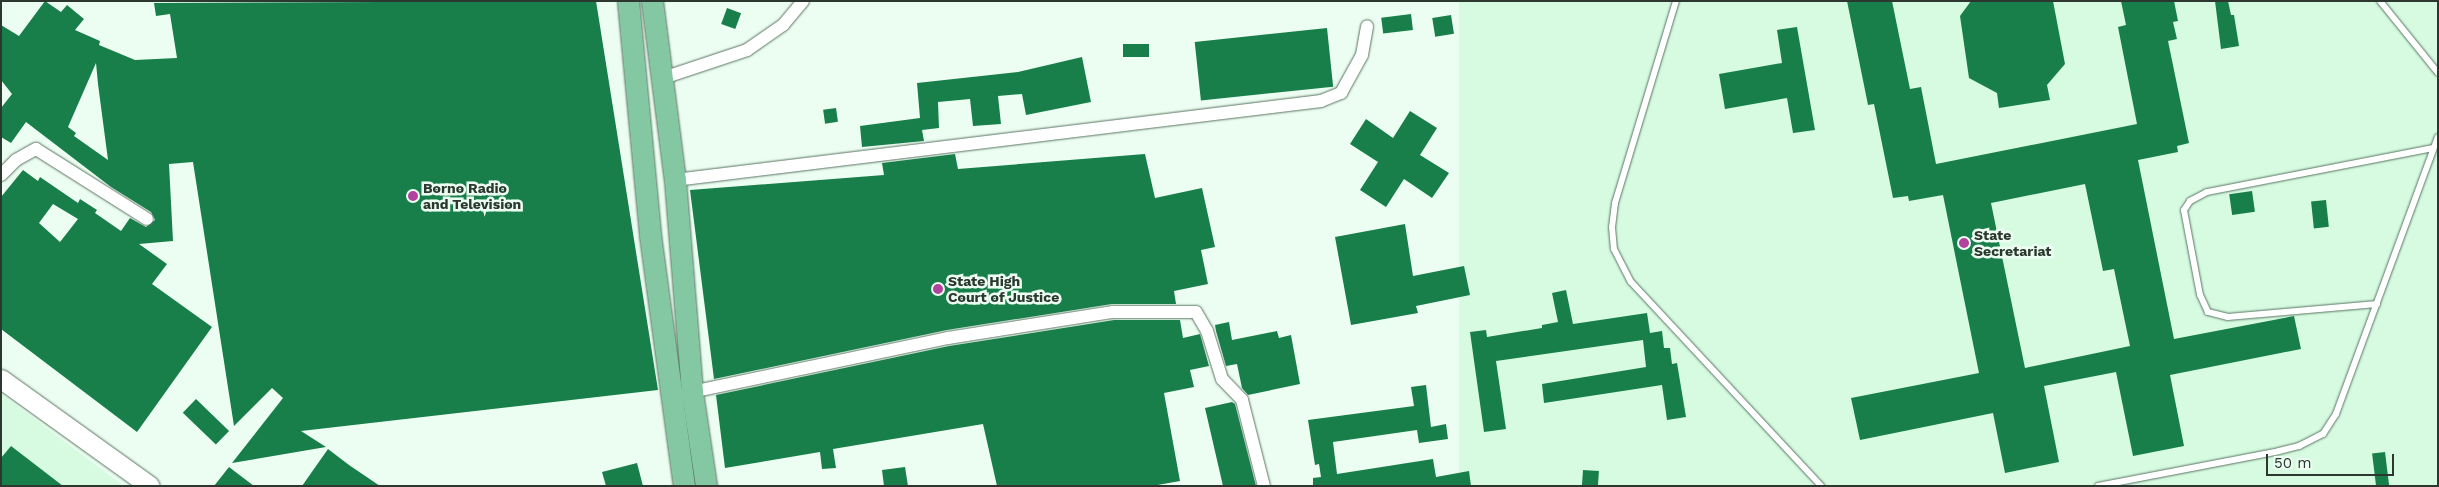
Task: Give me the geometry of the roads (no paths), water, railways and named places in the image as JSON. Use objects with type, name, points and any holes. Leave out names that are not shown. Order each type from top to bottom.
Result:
[{"type":"main road","points":[[652,2],[660,79],[675,180],[692,392],[706,486]]},
{"type":"main road","points":[[628,4],[650,235],[684,486]]},
{"type":"main road","points":[[1,379],[150,486]]},
{"type":"street","points":[[660,79],[747,50],[783,25],[803,1]]},
{"type":"street","points":[[675,180],[1321,101],[1340,93],[1362,55],[1367,26]]},
{"type":"street","points":[[1,175],[16,160],[36,149],[147,218]]},
{"type":"street","points":[[692,392],[948,338],[1113,312],[1196,312],[1207,331],[1222,379],[1242,400],[1264,486]]},
{"type":"lane","points":[[1676,1],[1615,204],[1612,227],[1614,249],[1631,282],[1822,486]]},
{"type":"lane","points":[[2380,1],[2438,73]]},
{"type":"lane","points":[[2098,486],[2279,451],[2299,446],[2323,434],[2336,414],[2438,137]]},
{"type":"lane","points":[[2377,304],[2228,317],[2208,312],[2200,295],[2184,210],[2190,201],[2207,192],[2433,148]]},
{"type":"place","name":"Borno Radio and Television","points":[[413,196]]},
{"type":"place","name":"State Secretariat","points":[[1964,243]]},
{"type":"place","name":"State High Court of Justice","points":[[938,289]]}]
